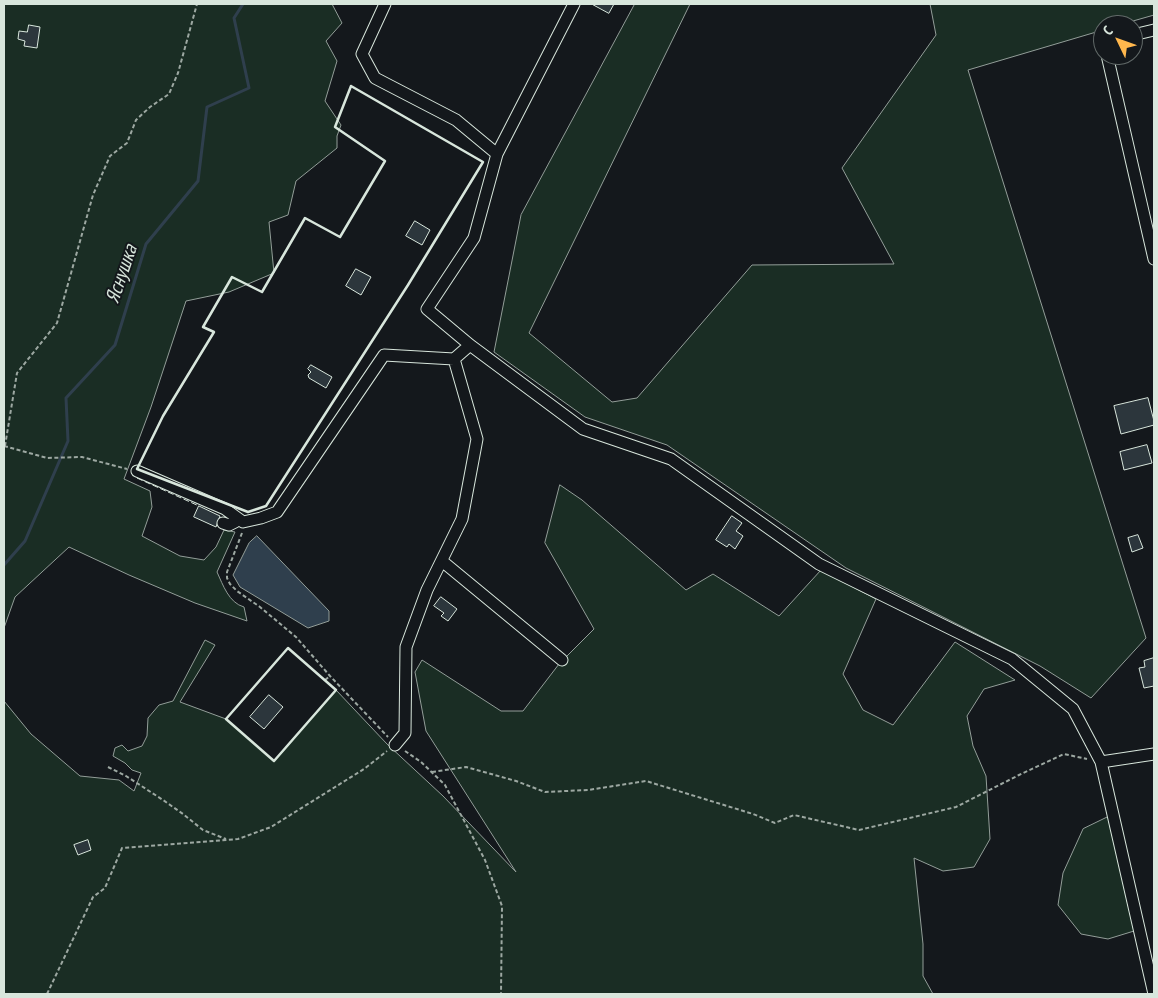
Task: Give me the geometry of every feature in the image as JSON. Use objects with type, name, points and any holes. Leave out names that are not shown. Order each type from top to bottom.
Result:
[{"type":"street","points":[[385,4],[362,54],[375,78],[456,120],[497,154]]},
{"type":"street","points":[[574,4],[497,154],[474,238],[427,310],[470,345],[583,429],[671,459],[819,564],[1012,659],[1073,709],[1101,762],[1154,994]]},
{"type":"street","points":[[1109,65],[1154,259]]},
{"type":"street","points":[[224,523],[229,525],[240,520],[261,518],[277,512],[384,355],[454,359],[470,345]]},
{"type":"street","points":[[395,745],[405,733],[406,647],[427,590],[462,519],[477,439],[454,359]]},
{"type":"street","points":[[136,472],[225,509],[240,520]]},
{"type":"street","points":[[442,561],[562,660]]},
{"type":"street","points":[[1101,762],[1154,754]]},
{"type":"path","points":[[136,472],[82,457],[47,458],[4,447],[17,373],[57,323],[93,195],[110,156],[127,143],[136,120],[150,107],[169,94],[178,73],[197,4]]},
{"type":"path","points":[[240,520],[244,528],[227,572],[227,578],[236,592],[260,607],[296,636],[330,676],[395,745],[421,762],[445,785],[485,860],[502,906],[501,994]]},
{"type":"path","points":[[325,680],[330,676]]},
{"type":"path","points":[[47,994],[93,897],[105,888],[122,848],[238,839],[271,827],[364,769],[395,745]]},
{"type":"path","points":[[432,772],[466,767],[516,781],[545,792],[588,790],[646,781],[753,814],[775,823],[794,816],[859,830],[956,807],[1064,754],[1101,762]]},
{"type":"path","points":[[108,767],[126,776],[163,800],[203,830],[229,840]]},
{"type":"green space","points":[[4,4],[332,4],[342,23],[326,41],[337,61],[325,101],[341,125],[337,136],[337,148],[296,181],[288,215],[269,222],[274,273],[229,292],[186,301],[151,407],[124,479],[150,491],[152,507],[142,536],[180,556],[204,560],[216,547],[224,530],[235,532],[217,572],[230,598],[244,607],[247,621],[195,603],[69,547],[15,597],[4,628]]},
{"type":"green space","points":[[635,4],[690,4],[529,333],[612,402],[637,398],[752,265],[894,264],[842,168],[936,35],[930,4],[1154,4],[1154,15],[1143,18],[1143,15],[1093,15],[1093,33],[968,70],[1146,638],[1091,698],[1040,666],[846,568],[667,445],[585,417],[494,352],[521,215]]},
{"type":"green space","points":[[560,485],[582,500],[686,590],[713,574],[779,616],[821,570],[876,599],[843,674],[863,710],[893,725],[955,642],[1015,680],[984,689],[967,716],[973,746],[986,776],[990,839],[974,867],[943,871],[914,858],[923,944],[923,976],[933,994],[4,994],[4,701],[31,734],[80,776],[119,780],[134,791],[141,773],[132,770],[113,756],[115,748],[122,745],[128,751],[142,746],[147,736],[148,718],[159,705],[173,701],[205,640],[215,645],[180,702],[226,719],[274,761],[336,690],[387,744],[443,796],[516,872],[426,731],[415,672],[422,660],[501,711],[523,711],[559,664],[594,629],[545,543]]},
{"type":"green space","points":[[1108,817],[1134,931],[1108,939],[1081,934],[1058,905],[1063,873],[1083,829]]},
{"type":"water","points":[[257,536],[329,611],[329,621],[308,628],[240,587],[233,575],[249,543]]},
{"type":"building","points":[[592,4],[614,4],[609,13]]},
{"type":"building","points":[[29,25],[40,27],[37,48],[24,46],[25,41],[18,39],[19,31],[27,32]]},
{"type":"building","points":[[415,221],[430,230],[422,245],[406,236]]},
{"type":"building","points":[[356,269],[371,277],[361,295],[346,286]]},
{"type":"building","points":[[311,365],[332,377],[326,388],[309,378],[308,375],[311,372],[308,369]]},
{"type":"building","points":[[1148,398],[1154,425],[1121,434],[1114,406]]},
{"type":"building","points":[[1147,445],[1152,463],[1124,470],[1120,452]]},
{"type":"building","points":[[199,506],[220,516],[216,527],[194,517]]},
{"type":"building","points":[[732,516],[742,523],[736,531],[743,536],[735,549],[729,544],[727,547],[716,540]]},
{"type":"building","points":[[1138,535],[1143,548],[1132,552],[1128,538]]},
{"type":"building","points":[[441,597],[457,609],[448,621],[441,616],[444,613],[434,606]]},
{"type":"building","points":[[1154,658],[1154,686],[1144,688],[1139,668],[1145,667],[1144,661]]},
{"type":"building","points":[[269,695],[283,707],[264,729],[250,717]]},
{"type":"building","points":[[88,840],[91,850],[78,855],[74,845]]},
{"type":"waterway","name":"Яснушка","points":[[4,565],[25,541],[68,441],[66,398],[115,345],[146,244],[198,181],[207,107],[249,88],[234,18],[243,4]]},
{"type":"fence","points":[[137,478],[199,506]]},
{"type":"wall","points":[[351,86],[483,162],[408,285],[266,506],[248,512],[137,469],[163,416],[214,332],[203,327],[232,277],[262,292],[305,218],[340,237],[385,161],[335,127],[351,86]]},
{"type":"wall","points":[[288,648],[336,690],[274,761],[226,719],[288,648]]}]
